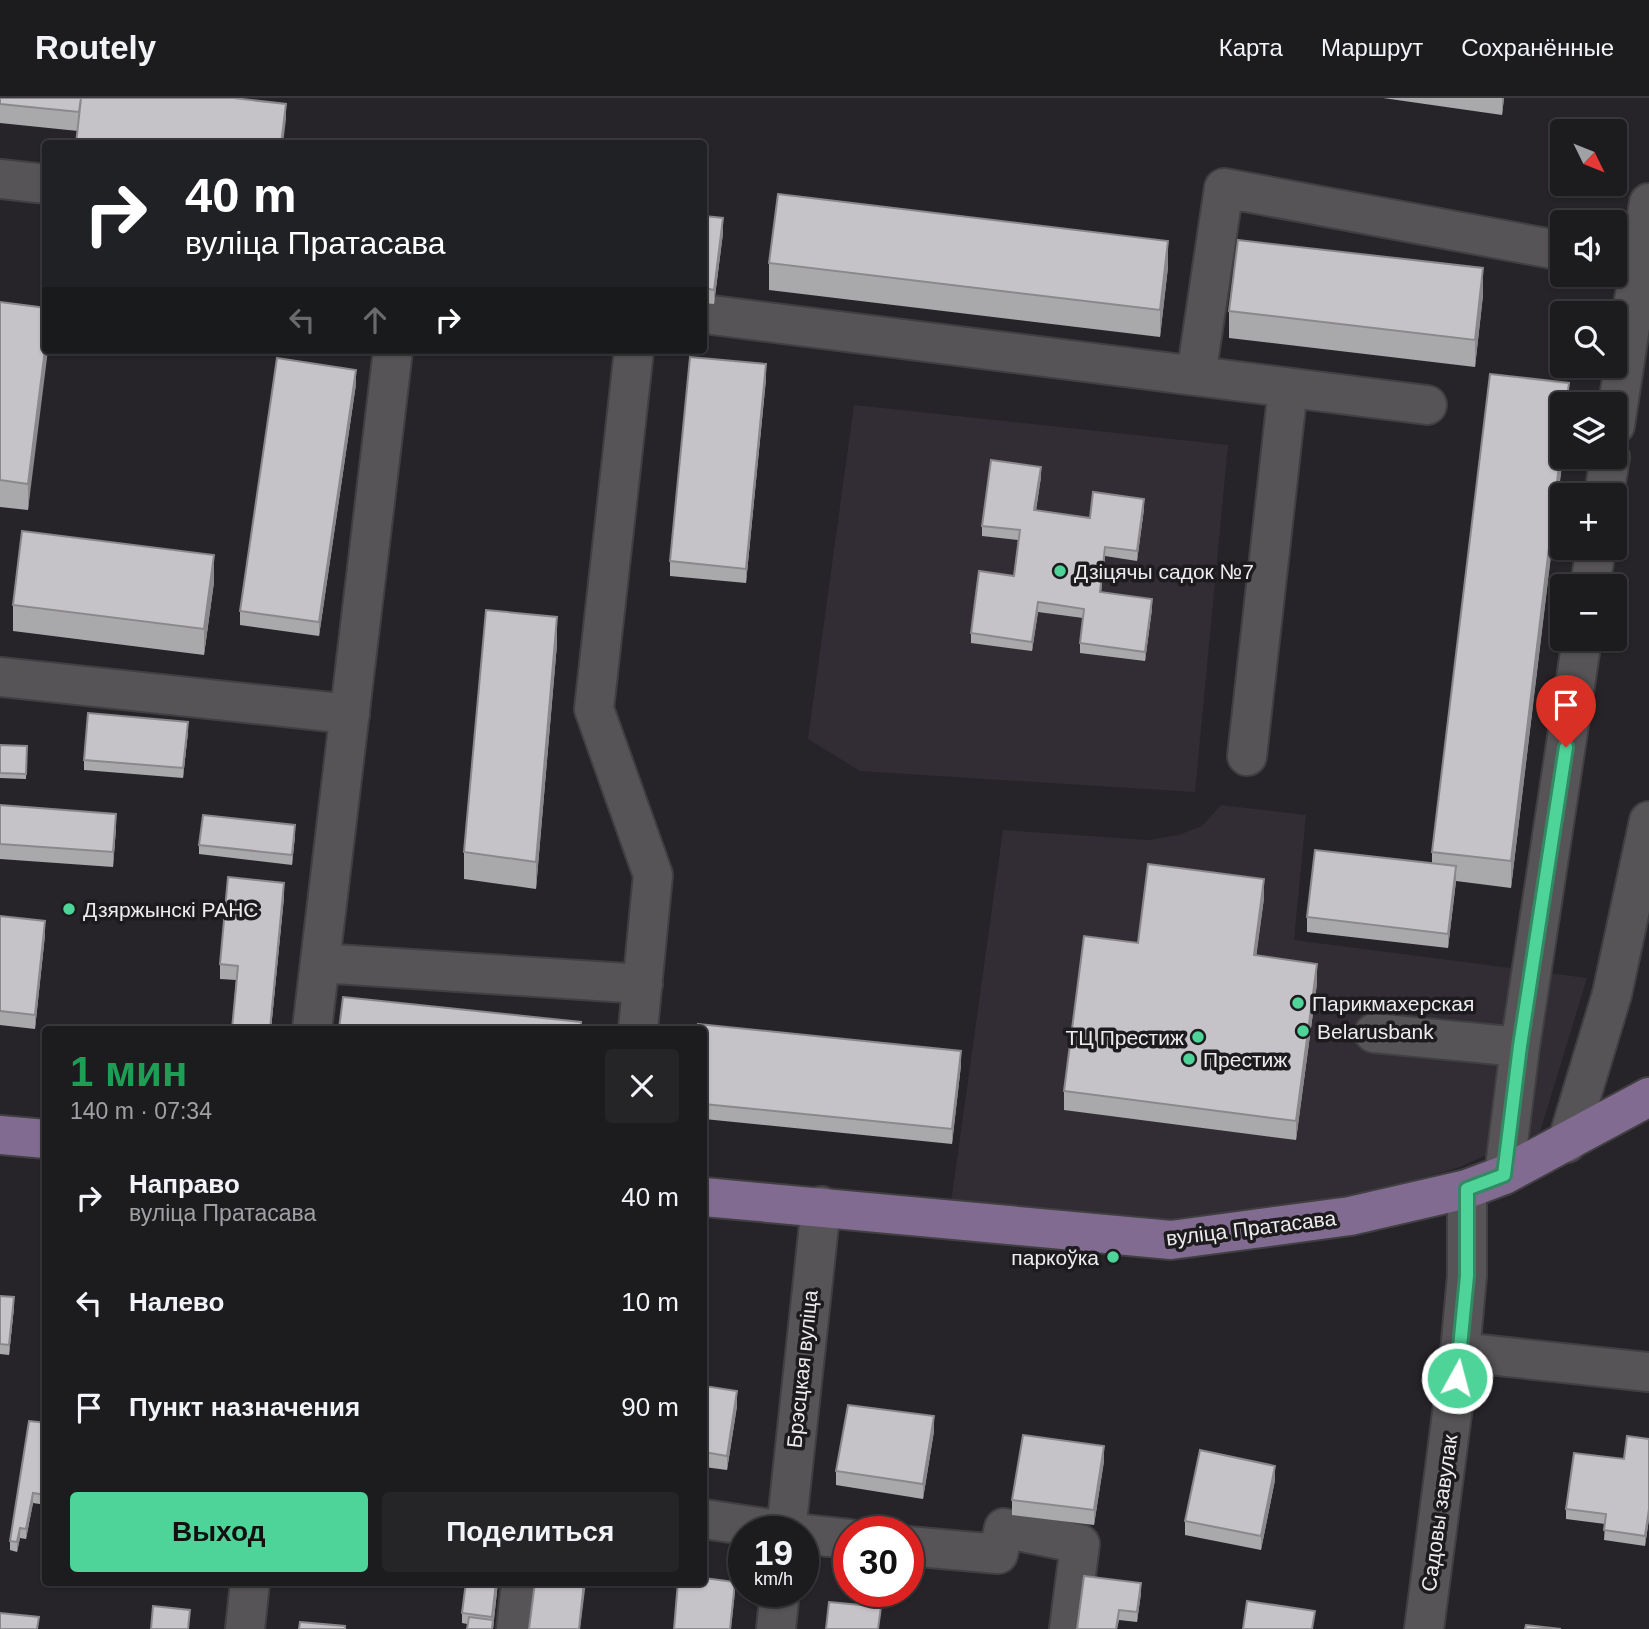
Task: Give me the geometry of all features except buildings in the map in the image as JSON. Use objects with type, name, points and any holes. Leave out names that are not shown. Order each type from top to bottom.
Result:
[{"type":"main road","name":"вуліца Пратасава","points":[[707,1197],[1171,1240],[1350,1216],[1467,1189],[1504,1175],[1649,1097]]},
{"type":"main road","points":[[0,1135],[42,1139]]},
{"type":"street","points":[[0,179],[42,184]]},
{"type":"street","points":[[1196,376],[1224,188],[1550,249]]},
{"type":"street","points":[[1619,392],[1635,275],[1649,203]]},
{"type":"street","points":[[707,314],[1427,405]]},
{"type":"street","points":[[313,1026],[393,354]]},
{"type":"street","points":[[634,354],[594,709],[653,875],[638,1026]]},
{"type":"street","points":[[1247,756],[1287,388]]},
{"type":"street","points":[[1504,1175],[1520,1046],[1580,651]]},
{"type":"street","points":[[0,677],[350,714]]},
{"type":"street","points":[[1567,1143],[1612,994],[1649,821]]},
{"type":"street","points":[[320,962],[643,984]]},
{"type":"street","points":[[1374,1033],[1520,1046]]},
{"type":"street","name":"Садовы завулак","points":[[1423,1629],[1460,1352],[1467,1276],[1467,1189]]},
{"type":"street","name":"Брэсцкая вуліца","points":[[787,1516],[821,1206]]},
{"type":"street","points":[[1460,1352],[1649,1372]]},
{"type":"street","points":[[707,1519],[728,1523]]},
{"type":"street","points":[[924,1547],[998,1554],[1004,1528],[1080,1544],[1069,1629]]},
{"type":"street","points":[[245,1629],[250,1586]]},
{"type":"street","points":[[516,1629],[521,1586]]},
{"type":"street","points":[[776,1629],[778,1607]]},
{"type":"shaded area","points":[[854,405],[1228,445],[1195,792],[860,771],[808,739]]},
{"type":"shaded area","points":[[1221,805],[1306,815],[1294,940],[1587,978],[1540,1132],[1457,1168],[1350,1198],[1165,1225],[951,1203],[1003,830],[1148,840],[1179,835],[1202,826]]},
{"type":"place","name":"Дзіцячы садок №7","points":[[1060,571]]},
{"type":"place","name":"Дзяржынскі РАНС","points":[[69,909]]},
{"type":"place","name":"Парикмахерская","points":[[1298,1003]]},
{"type":"place","name":"Belarusbank","points":[[1303,1031]]},
{"type":"place","name":"ТЦ Престиж","points":[[1198,1037]]},
{"type":"place","name":"Престиж","points":[[1189,1059]]},
{"type":"place","name":"паркоўка","points":[[1113,1257]]},
{"type":"route","points":[[1457,1378],[1467,1276],[1467,1189],[1504,1175],[1520,1046],[1566,747]]}]
